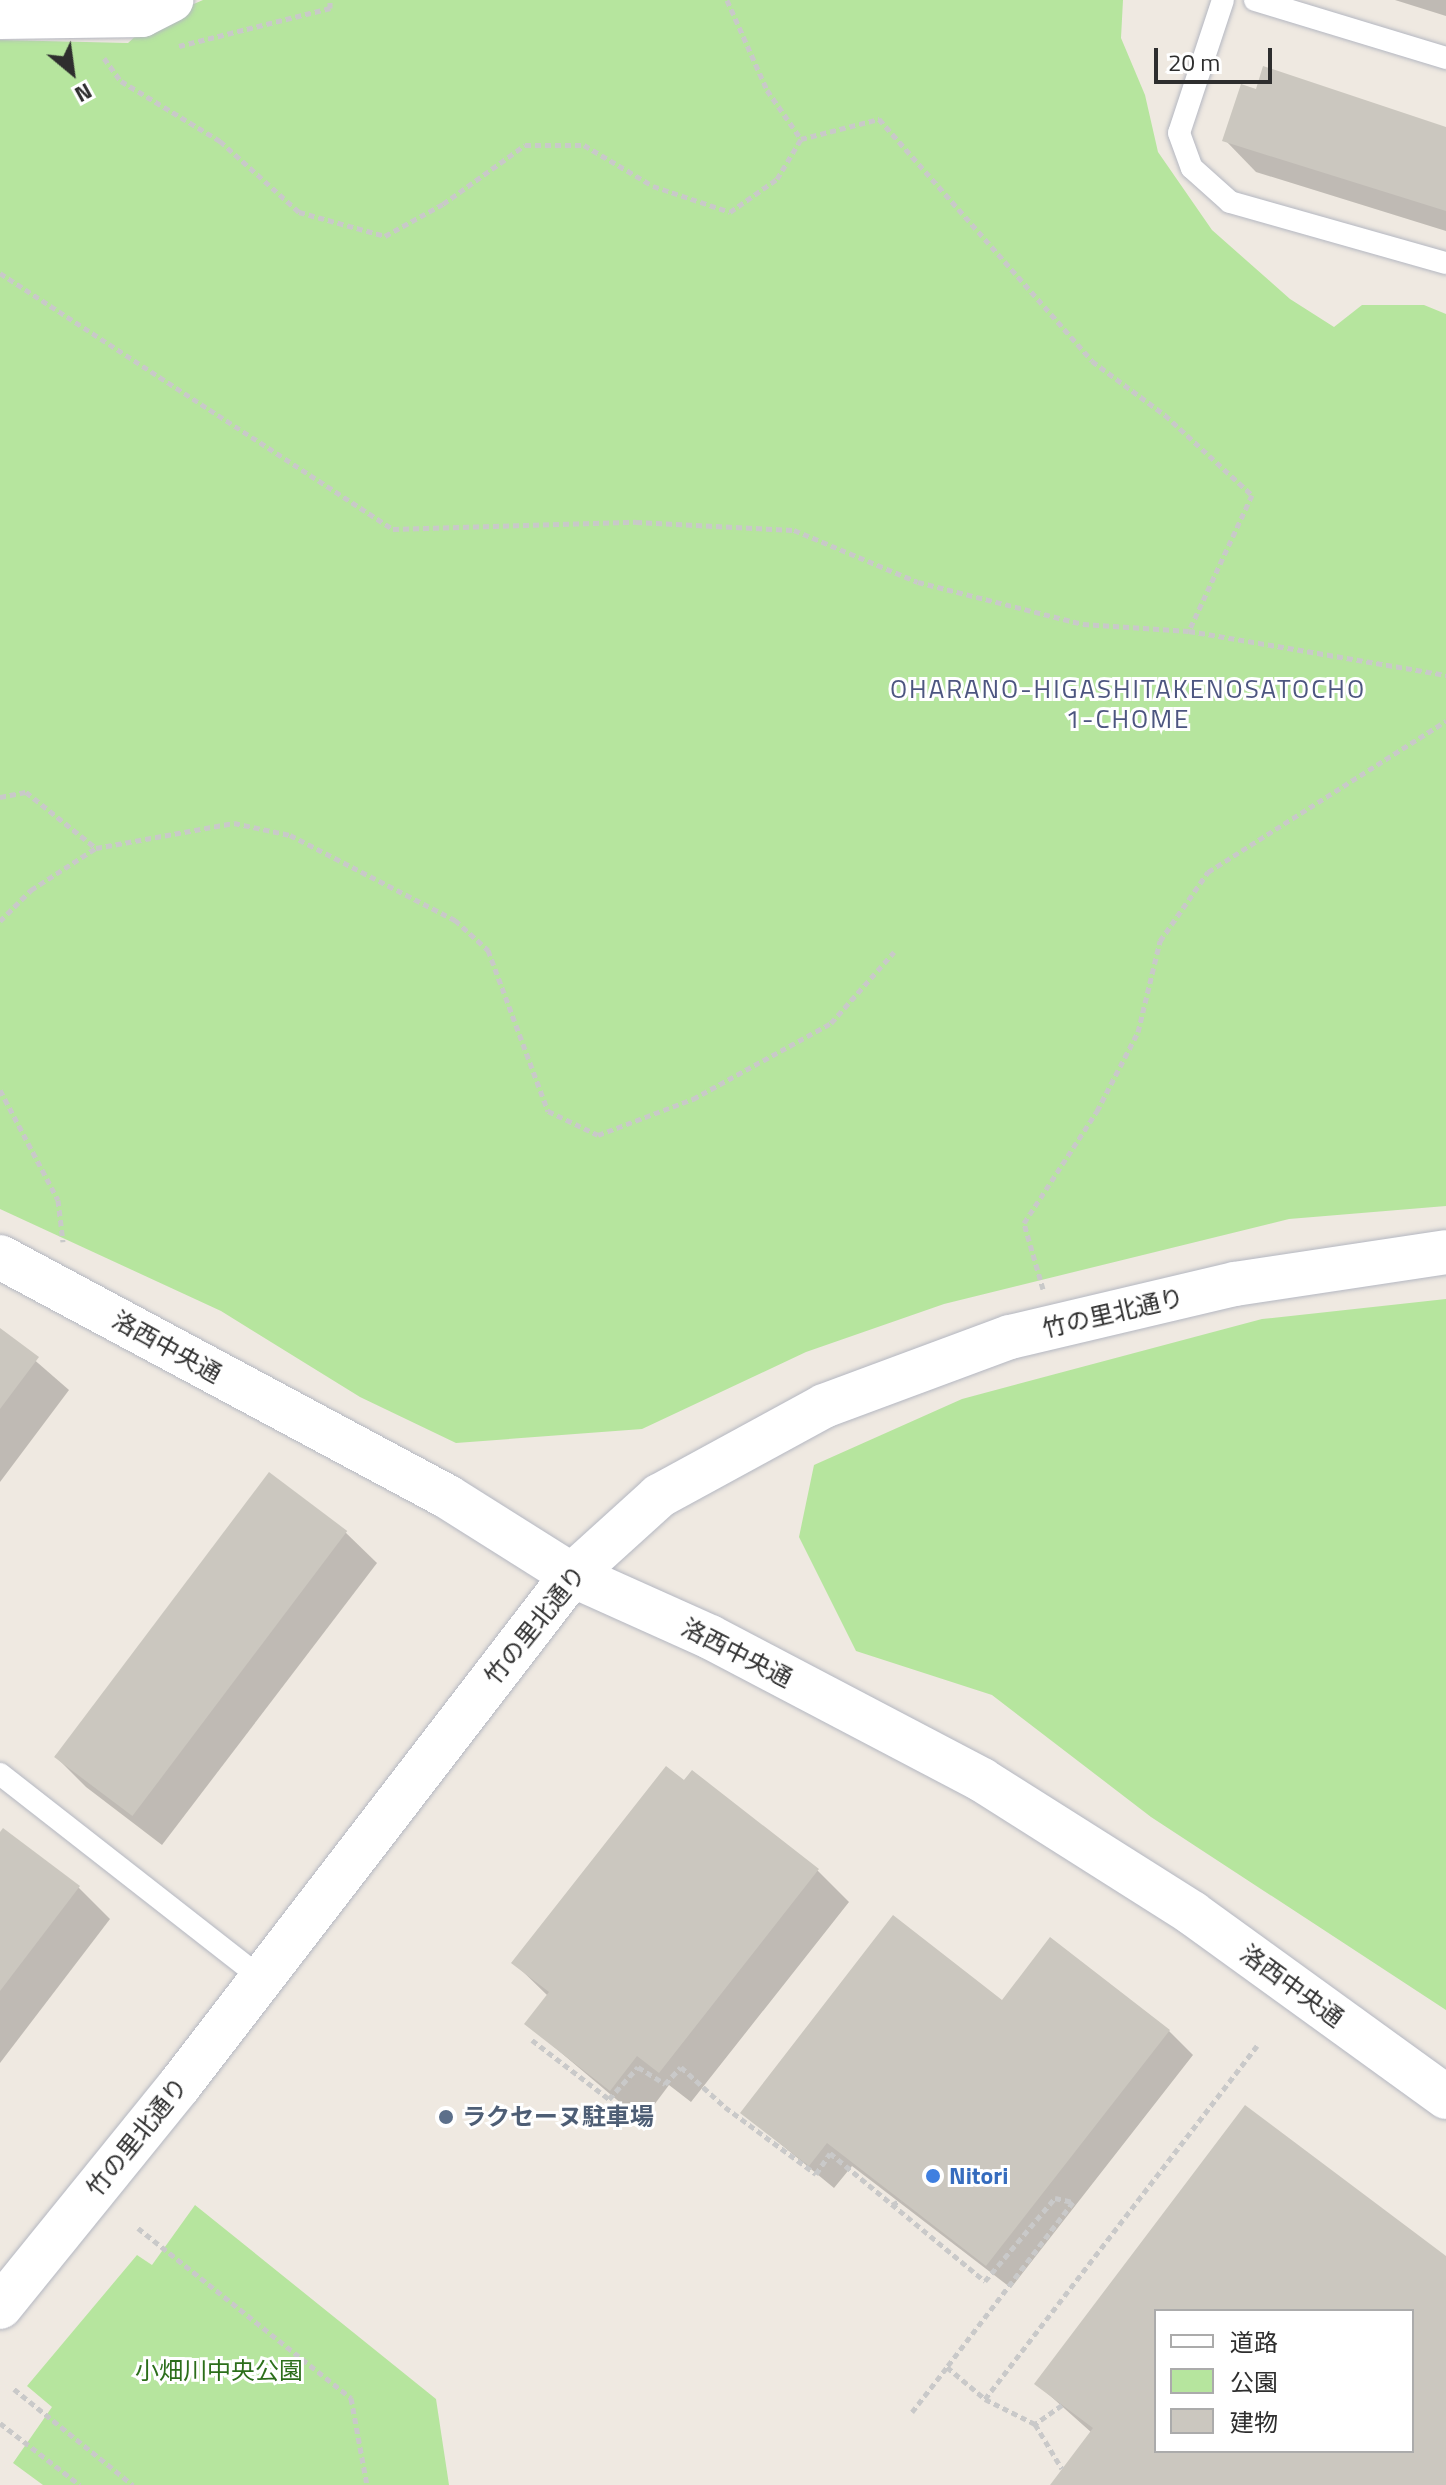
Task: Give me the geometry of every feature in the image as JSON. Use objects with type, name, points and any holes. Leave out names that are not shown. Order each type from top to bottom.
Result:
[{"type":"street","points":[[0,17],[142,15],[171,0]]},
{"type":"street","name":"竹の里北通り","points":[[0,2307],[261,1978],[572,1575],[659,1496],[824,1406],[1010,1337],[1235,1284],[1446,1252]]},
{"type":"street","name":"洛西中央通","points":[[0,1257],[448,1497],[572,1575],[710,1637],[982,1780],[1192,1913],[1446,2097]]},
{"type":"lane","points":[[1223,0],[1179,133],[1192,168],[1230,202],[1446,263]]},
{"type":"lane","points":[[1255,0],[1446,58]]},
{"type":"lane","points":[[0,1774],[261,1978]]},
{"type":"path","points":[[163,49],[330,8],[330,0]]},
{"type":"path","points":[[727,0],[767,90],[801,139]]},
{"type":"path","points":[[73,16],[121,81],[220,141],[299,212],[385,236],[443,204],[525,145],[584,145],[653,186],[730,212],[777,179],[801,139],[879,119],[1092,361],[1165,415],[1252,495],[1189,631]]},
{"type":"path","points":[[0,273],[393,529],[636,522],[794,530],[918,582],[1083,624],[1189,631],[1446,675]]},
{"type":"path","points":[[1044,1292],[1024,1223],[1097,1111],[1132,1045],[1160,941],[1208,872],[1446,721]]},
{"type":"path","points":[[0,797],[26,792],[96,848]]},
{"type":"path","points":[[0,921],[31,890],[96,848],[234,823],[290,835],[455,920],[488,950],[548,1111],[598,1135],[693,1099],[831,1023],[894,952]]},
{"type":"path","points":[[0,1090],[58,1200],[64,1250]]},
{"type":"path","points":[[532,2040],[609,2099],[638,2067],[665,2084],[681,2067],[725,2107],[816,2174],[830,2153],[985,2281],[1055,2198],[1073,2202],[912,2412]]},
{"type":"path","points":[[985,2399],[1257,2046]]},
{"type":"path","points":[[892,2205],[901,2200]]},
{"type":"path","points":[[138,2228],[351,2398],[367,2485]]},
{"type":"path","points":[[947,2367],[985,2399],[1035,2424],[1062,2469]]},
{"type":"path","points":[[14,2389],[133,2485]]},
{"type":"path","points":[[1035,2424],[1062,2405]]},
{"type":"path","points":[[0,2423],[80,2485]]},
{"type":"green space","points":[[203,0],[1123,0],[1121,38],[1145,95],[1158,152],[1212,230],[1290,299],[1334,327],[1362,305],[1424,305],[1446,314],[1446,1206],[1289,1219],[944,1304],[806,1352],[642,1429],[456,1443],[360,1397],[221,1311],[0,1209],[0,40],[128,43],[150,23]]},
{"type":"green space","points":[[1446,1299],[1446,2010],[1151,1817],[992,1695],[856,1651],[799,1537],[814,1465],[962,1399],[1262,1319]]},
{"type":"green space","name":"小畑川中央公園","points":[[195,2205],[436,2399],[449,2485],[43,2485],[13,2463],[52,2407],[27,2386],[137,2255],[152,2265]]},
{"type":"building","points":[[1263,66],[1446,127],[1446,211],[1222,141],[1241,84],[1256,89]]},
{"type":"building","points":[[0,1328],[39,1357],[0,1409]]},
{"type":"building","points":[[269,1472],[347,1531],[132,1816],[54,1757]]},
{"type":"building","points":[[666,1766],[684,1780],[692,1770],[819,1869],[659,2073],[637,2056],[610,2091],[524,2024],[549,1992],[511,1963]]},
{"type":"building","points":[[3,1828],[80,1886],[0,1991],[0,1832]]},
{"type":"building","points":[[893,1915],[1002,2000],[1050,1937],[1170,2030],[986,2266],[827,2143],[809,2166],[740,2113]]},
{"type":"building","points":[[1245,2105],[1446,2256],[1446,2485],[1050,2485],[1093,2428],[1034,2384]]},
{"type":"place","name":"ラクセーヌ駐車場","points":[[446,2117]]},
{"type":"place","name":"Nitori","points":[[933,2176]]},
{"type":"district","name":"OHARANO-HIGASHITAKENOSATOCHO 1-CHOME","points":[[1128,704]]}]
